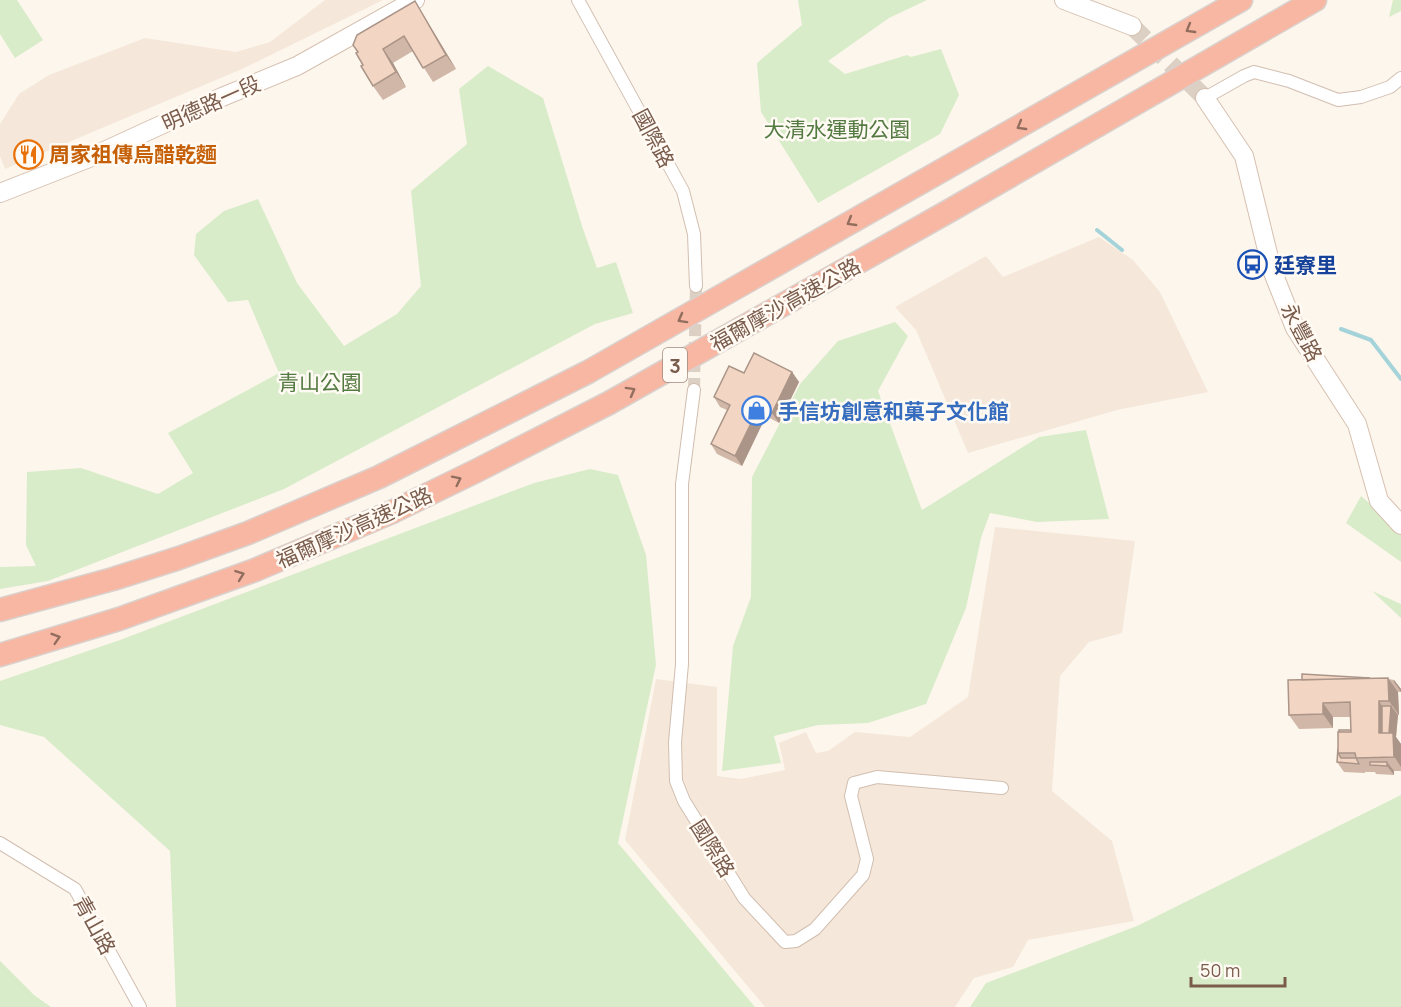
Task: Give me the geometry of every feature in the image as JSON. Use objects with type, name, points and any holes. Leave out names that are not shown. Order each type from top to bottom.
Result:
[{"type":"highway","name":"福爾摩沙高速公路","points":[[0,610],[179,558],[248,533],[379,477],[588,372],[1241,0]]},
{"type":"highway","name":"福爾摩沙高速公路","points":[[0,655],[119,619],[255,570],[392,512],[465,476],[609,403],[949,211],[1315,0]]},
{"type":"street","name":"明德路一段","points":[[0,194],[89,158],[222,97],[297,66],[415,0]]},
{"type":"street","name":"國際路","points":[[578,0],[683,191],[694,234],[696,286]]},
{"type":"street","points":[[1064,0],[1132,26]]},
{"type":"street","points":[[1205,98],[1254,72],[1290,81],[1338,100],[1361,97],[1389,87],[1401,78]]},
{"type":"street","name":"永豐路","points":[[1205,98],[1244,156],[1276,280],[1295,328],[1357,424],[1379,501],[1401,525]]},
{"type":"street","name":"國際路","points":[[694,390],[682,484],[682,664],[675,742],[676,781],[684,801],[744,898],[785,942],[796,941],[815,929],[863,875],[867,859],[851,796],[854,783],[861,780],[877,777],[1002,788]]},
{"type":"street","name":"青山路","points":[[0,843],[75,889],[140,1007]]},
{"type":"shaded area","points":[[325,0],[383,0],[242,69],[5,169],[0,156],[0,124],[19,94],[49,75],[145,38],[236,52],[270,42]]},
{"type":"shaded area","points":[[1099,237],[1133,260],[1160,292],[1208,392],[1117,410],[968,453],[916,330],[895,307],[986,256],[1003,277]]},
{"type":"shaded area","points":[[995,527],[1135,541],[1122,633],[1089,642],[1060,676],[1052,791],[1112,841],[1134,921],[1028,940],[1013,967],[974,978],[955,1007],[765,1007],[625,840],[656,679],[717,687],[717,776],[741,779],[785,770],[779,743],[806,732],[816,753],[828,751],[855,732],[910,737],[968,697]]},
{"type":"green space","points":[[0,0],[17,0],[43,40],[15,58],[0,34]]},
{"type":"green space","name":"大清水運動公園","points":[[798,0],[927,0],[889,18],[828,61],[845,74],[907,55],[911,57],[941,49],[959,95],[940,134],[818,203],[761,112],[757,63],[802,25]]},
{"type":"green space","points":[[1393,0],[1401,0],[1401,11],[1389,17]]},
{"type":"green space","name":"青山公園","points":[[488,66],[543,98],[597,268],[616,262],[633,313],[595,324],[284,489],[48,581],[0,589],[0,567],[36,566],[26,545],[27,472],[81,468],[158,494],[193,473],[168,433],[279,373],[248,300],[228,302],[194,255],[196,234],[224,211],[258,199],[297,283],[344,346],[397,314],[421,286],[411,191],[467,144],[459,89]]},
{"type":"green space","points":[[895,322],[908,336],[878,391],[922,510],[1039,437],[1086,430],[1109,519],[1037,522],[990,513],[981,538],[966,608],[926,704],[868,723],[818,725],[774,736],[781,763],[722,771],[733,646],[751,597],[752,477],[800,384],[838,341]]},
{"type":"green space","points":[[590,469],[618,475],[646,555],[656,665],[618,843],[755,1007],[176,1007],[170,851],[44,737],[0,725],[0,681],[120,640],[534,483]]},
{"type":"green space","points":[[1361,496],[1401,530],[1401,562],[1346,523]]},
{"type":"green space","points":[[1372,591],[1401,604],[1401,618]]},
{"type":"green space","points":[[1401,795],[1401,1007],[970,1007],[986,983],[1137,926]]},
{"type":"green space","points":[[0,961],[34,995],[51,1007],[0,1007]]},
{"type":"building","points":[[415,1],[446,55],[423,68],[404,36],[383,49],[396,72],[373,86],[361,66],[363,65],[353,45],[357,35]]},
{"type":"building","name":"手信坊創意和菓子文化館","points":[[754,353],[792,372],[772,413],[759,407],[735,456],[711,444],[730,405],[714,397],[729,366],[744,373]]},
{"type":"building","points":[[1302,674],[1370,678],[1302,680]]},
{"type":"building","points":[[1388,678],[1389,701],[1379,701],[1379,733],[1393,733],[1394,757],[1356,758],[1355,753],[1338,753],[1338,732],[1351,732],[1350,702],[1323,703],[1323,714],[1289,715],[1288,680]]},
{"type":"building","points":[[1382,706],[1391,706],[1389,733],[1382,733]]},
{"type":"building","points":[[1339,730],[1351,730],[1351,732],[1339,732]]},
{"type":"building","points":[[1338,747],[1341,758],[1356,758],[1359,764],[1337,762]]},
{"type":"building","points":[[1370,762],[1387,762],[1387,766],[1370,765]]},
{"type":"waterway","points":[[1097,230],[1122,250]]},
{"type":"waterway","points":[[1341,329],[1371,340],[1401,379]]},
{"type":"tunnel","points":[[1132,26],[1205,98]]},
{"type":"tunnel","points":[[694,390],[696,286]]},
{"type":"place","name":"周家祖傳烏醋乾麵","points":[[28,154]]},
{"type":"place","name":"廷寮里","points":[[1253,265]]},
{"type":"place","name":"手信坊創意和菓子文化館","points":[[757,411]]}]
